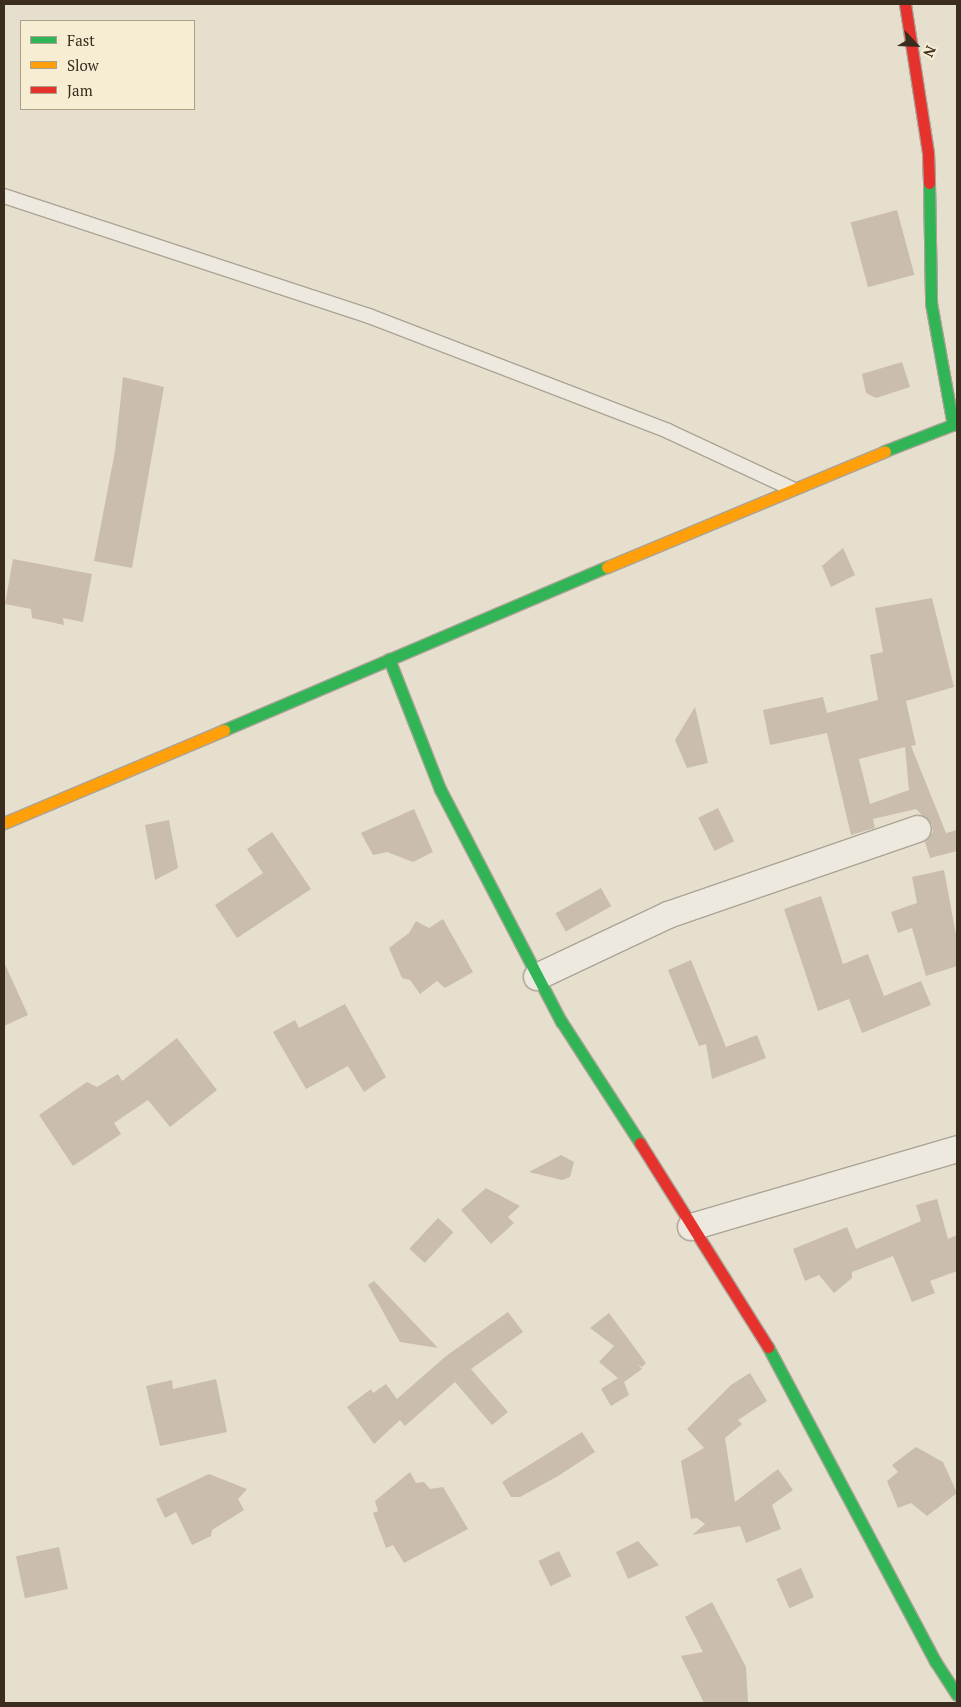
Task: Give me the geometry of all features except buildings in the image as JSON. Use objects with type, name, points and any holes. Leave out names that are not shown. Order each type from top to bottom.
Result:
[{"type":"main road","points":[[4,823],[791,489],[955,424],[931,303],[928,153],[905,4]]},
{"type":"main road","points":[[389,659],[440,789],[561,1021],[691,1227],[754,1321],[872,1536],[935,1661],[957,1695]]},
{"type":"street","points":[[538,977],[668,915],[918,829]]},
{"type":"street","points":[[691,1227],[957,1149]]},
{"type":"lane","points":[[4,196],[369,316],[668,431],[791,489]]},
{"type":"traffic: fast","points":[[929,183],[931,303],[953,425]]},
{"type":"traffic: fast","points":[[885,451],[957,423]]},
{"type":"traffic: fast","points":[[224,730],[607,567]]},
{"type":"traffic: fast","points":[[389,659],[440,789],[561,1021],[640,1143]]},
{"type":"traffic: fast","points":[[768,1347],[935,1661],[957,1695]]},
{"type":"traffic: slow","points":[[607,567],[885,451]]},
{"type":"traffic: slow","points":[[4,823],[224,730]]},
{"type":"traffic: jam","points":[[905,4],[928,153],[929,183]]},
{"type":"traffic: jam","points":[[640,1143],[768,1347]]}]
